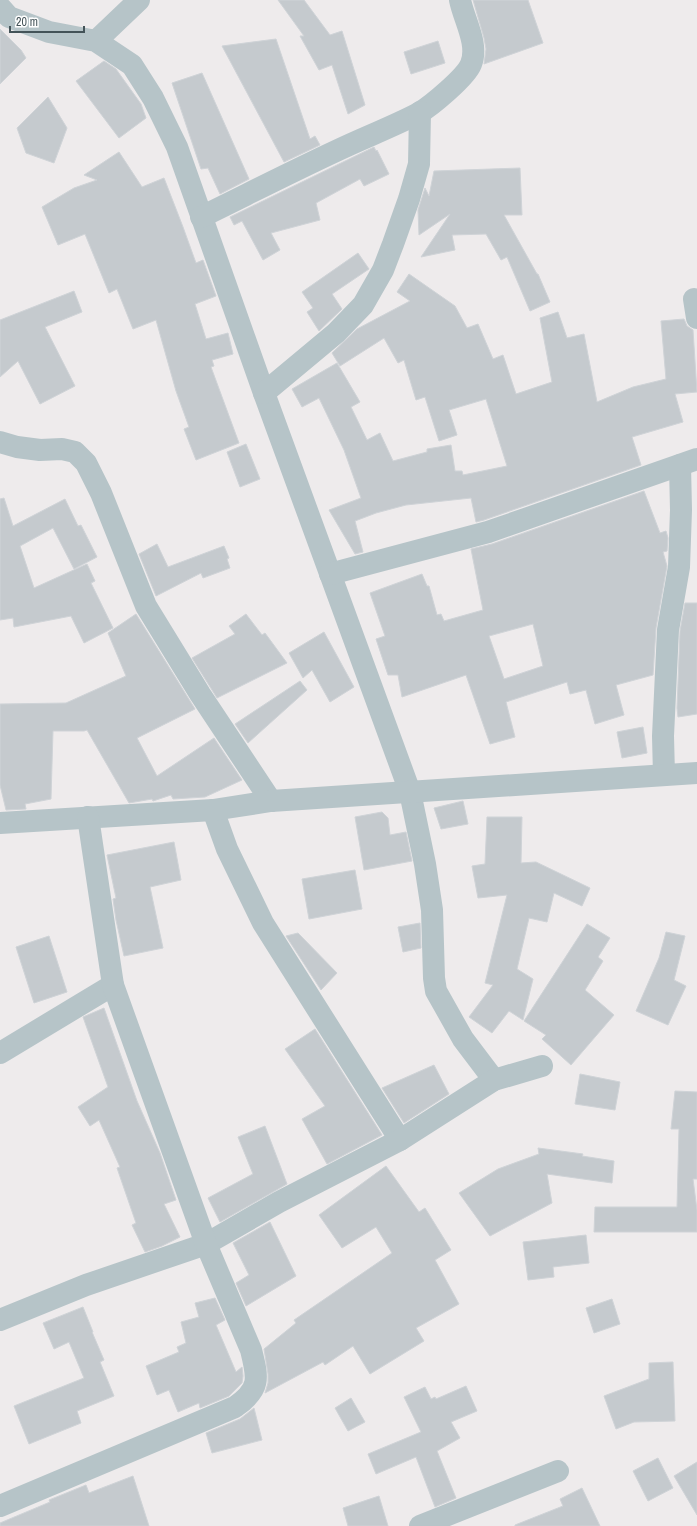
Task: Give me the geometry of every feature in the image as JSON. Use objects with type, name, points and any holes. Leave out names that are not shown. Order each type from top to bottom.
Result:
[{"type":"street","points":[[96,40],[139,0]]},
{"type":"street","points":[[200,217],[420,112],[462,78],[471,65],[474,55],[472,38],[463,14],[460,0]]},
{"type":"street","points":[[0,7],[9,17],[49,32],[96,40],[132,65],[153,98],[177,148],[200,217],[410,792],[425,864],[432,910],[434,978],[436,991],[463,1039],[494,1080]]},
{"type":"street","points":[[264,393],[336,333],[363,305],[383,270],[409,199],[419,164],[420,112]]},
{"type":"street","points":[[0,442],[17,448],[40,450],[62,449],[75,452],[86,463],[101,493],[146,606],[200,694],[270,801]]},
{"type":"street","points":[[330,574],[488,532],[688,462],[681,510],[679,568],[668,630],[663,736],[664,775]]},
{"type":"street","points":[[0,823],[213,810],[270,801],[697,773]]},
{"type":"street","points":[[213,810],[227,849],[263,923],[400,1140]]},
{"type":"street","points":[[0,1506],[235,1407],[246,1399],[256,1385],[255,1367],[251,1350],[206,1244],[113,985],[88,817]]},
{"type":"street","points":[[0,1053],[113,985]]},
{"type":"street","points":[[0,1320],[86,1285],[206,1244],[279,1202],[400,1140],[494,1080],[542,1066]]},
{"type":"street","points":[[420,1526],[558,1471]]},
{"type":"building","points":[[278,0],[304,0],[330,35],[342,31],[365,105],[348,114],[332,65],[319,70],[300,36],[304,36]]},
{"type":"building","points":[[473,0],[528,0],[543,43],[484,64],[486,49]]},
{"type":"building","points":[[0,29],[21,50],[26,58],[0,84]]},
{"type":"building","points":[[276,39],[310,139],[315,136],[320,145],[284,162],[222,46]]},
{"type":"building","points":[[438,41],[445,63],[411,74],[404,52]]},
{"type":"building","points":[[104,61],[116,69],[141,104],[146,118],[119,138],[76,81]]},
{"type":"building","points":[[202,73],[249,179],[220,194],[208,168],[201,169],[172,83]]},
{"type":"building","points":[[48,97],[67,128],[54,163],[26,153],[17,128]]},
{"type":"building","points":[[374,147],[389,174],[364,186],[360,179],[316,203],[320,220],[271,233],[280,250],[263,260],[242,221],[234,225],[230,217]]},
{"type":"building","points":[[119,152],[142,187],[164,178],[196,263],[203,260],[216,296],[195,304],[206,339],[228,333],[233,354],[212,360],[214,366],[211,367],[239,443],[196,460],[184,429],[189,427],[176,391],[156,320],[133,329],[117,289],[109,293],[85,234],[58,245],[42,207],[74,188],[97,180],[84,175]]},
{"type":"building","points":[[520,168],[522,215],[504,215],[538,274],[550,302],[530,311],[507,257],[501,260],[486,234],[452,235],[455,250],[421,257],[450,214],[419,235],[418,210],[425,188],[429,196],[434,171]]},
{"type":"building","points":[[358,253],[369,269],[332,294],[342,309],[319,331],[307,312],[313,308],[302,292]]},
{"type":"building","points":[[409,274],[455,306],[467,328],[478,324],[493,359],[503,355],[516,394],[552,382],[540,318],[558,312],[567,338],[584,334],[597,402],[633,387],[666,379],[661,321],[684,319],[687,326],[693,330],[697,392],[675,394],[683,422],[632,437],[641,465],[484,520],[476,522],[471,498],[406,505],[376,513],[355,521],[363,552],[355,554],[329,510],[361,498],[344,450],[319,398],[302,407],[292,389],[337,363],[360,402],[351,407],[367,440],[380,433],[393,461],[427,452],[427,449],[451,445],[455,471],[462,471],[463,475],[507,466],[486,399],[449,410],[457,435],[439,441],[425,397],[416,400],[404,360],[398,363],[384,338],[340,366],[332,353],[357,329],[410,301],[397,292]]},
{"type":"building","points":[[74,291],[82,312],[45,327],[75,386],[40,404],[18,361],[0,377],[0,320]]},
{"type":"building","points":[[246,444],[260,479],[240,487],[227,452]]},
{"type":"building","points":[[644,491],[660,533],[666,531],[668,538],[667,551],[663,552],[667,566],[656,628],[653,675],[616,685],[624,715],[595,724],[586,690],[570,694],[567,682],[506,702],[515,737],[490,744],[466,675],[402,697],[398,675],[388,675],[376,639],[385,636],[370,593],[422,574],[427,586],[429,586],[437,615],[441,614],[444,621],[483,610],[471,549],[492,544]],"holes":[[[533,624],[543,666],[504,679],[489,636]]]},
{"type":"building","points":[[4,498],[13,526],[65,499],[78,526],[81,525],[97,557],[74,569],[53,528],[20,546],[34,588],[87,564],[95,581],[91,583],[113,628],[84,643],[71,616],[14,627],[13,618],[0,620],[0,499]]},
{"type":"building","points":[[157,544],[168,567],[224,546],[229,558],[227,559],[230,568],[203,578],[201,573],[156,596],[139,554]]},
{"type":"building","points":[[685,603],[697,603],[697,714],[678,717],[677,708],[680,631]]},
{"type":"building","points":[[136,614],[195,709],[137,738],[157,776],[214,738],[242,780],[205,797],[173,799],[171,795],[153,801],[152,799],[129,803],[87,730],[53,731],[51,799],[25,804],[26,809],[6,810],[0,785],[0,704],[66,703],[126,676],[108,633]]},
{"type":"building","points":[[246,614],[262,635],[265,633],[287,663],[217,698],[192,658],[235,634],[229,626]]},
{"type":"building","points":[[324,632],[354,687],[330,702],[312,670],[303,678],[289,653]]},
{"type":"building","points":[[300,681],[307,690],[248,743],[235,724]]},
{"type":"building","points":[[643,727],[647,753],[622,758],[617,732]]},
{"type":"building","points":[[463,801],[468,824],[441,829],[434,808]]},
{"type":"building","points":[[382,812],[388,818],[390,835],[406,832],[412,861],[364,870],[355,817]]},
{"type":"building","points":[[487,817],[522,817],[521,863],[536,862],[590,888],[582,906],[554,893],[547,922],[529,918],[517,969],[533,979],[523,1020],[509,1011],[492,1033],[469,1017],[493,985],[485,983],[507,895],[478,898],[472,866],[485,864]]},
{"type":"building","points":[[174,842],[181,880],[150,887],[163,948],[124,956],[116,920],[113,899],[116,898],[107,855]]},
{"type":"building","points":[[355,870],[362,909],[309,919],[302,879]]},
{"type":"building","points":[[420,923],[421,948],[403,952],[398,927]]},
{"type":"building","points":[[587,924],[610,938],[598,957],[603,961],[585,990],[614,1015],[571,1065],[542,1039],[546,1035],[524,1021]]},
{"type":"building","points":[[666,932],[685,936],[674,980],[686,986],[668,1025],[636,1011],[659,958]]},
{"type":"building","points":[[298,933],[337,973],[321,990],[286,936]]},
{"type":"building","points":[[49,936],[67,992],[34,1003],[16,947]]},
{"type":"building","points":[[104,1008],[137,1101],[160,1153],[176,1200],[164,1204],[180,1237],[145,1252],[132,1225],[136,1223],[117,1168],[120,1167],[99,1120],[90,1126],[78,1107],[108,1087],[83,1017]]},
{"type":"building","points":[[315,1029],[382,1135],[327,1164],[302,1119],[325,1106],[285,1049]]},
{"type":"building","points":[[434,1065],[449,1094],[404,1123],[382,1088]]},
{"type":"building","points":[[580,1074],[620,1082],[615,1110],[575,1104]]},
{"type":"building","points":[[675,1091],[697,1092],[697,1179],[693,1179],[697,1210],[697,1232],[594,1232],[595,1207],[677,1207],[679,1129],[671,1129]]},
{"type":"building","points":[[265,1126],[287,1184],[220,1222],[208,1198],[253,1174],[238,1137]]},
{"type":"building","points":[[538,1148],[583,1154],[582,1156],[614,1161],[612,1183],[547,1174],[552,1203],[490,1236],[459,1193],[498,1169],[539,1154]]},
{"type":"building","points":[[386,1166],[419,1212],[425,1208],[451,1250],[435,1260],[459,1304],[416,1328],[424,1341],[370,1374],[353,1346],[325,1365],[323,1362],[265,1393],[268,1383],[268,1374],[264,1349],[296,1323],[294,1320],[392,1253],[376,1227],[342,1248],[319,1215]]},
{"type":"building","points":[[270,1222],[296,1276],[246,1306],[236,1283],[249,1275],[233,1243]]},
{"type":"building","points":[[586,1235],[589,1263],[553,1267],[554,1277],[528,1280],[523,1242]]},
{"type":"building","points":[[215,1298],[225,1320],[216,1325],[236,1372],[242,1367],[242,1383],[229,1396],[200,1408],[199,1403],[178,1412],[169,1390],[157,1395],[146,1366],[179,1352],[177,1347],[186,1343],[181,1322],[199,1317],[195,1303]]},
{"type":"building","points":[[612,1299],[620,1324],[594,1333],[586,1308]]},
{"type":"building","points":[[83,1307],[104,1360],[100,1362],[114,1396],[77,1411],[81,1423],[29,1444],[14,1406],[84,1378],[69,1342],[54,1349],[43,1323]]},
{"type":"building","points":[[673,1362],[675,1421],[634,1422],[616,1429],[604,1396],[649,1379],[649,1363]]},
{"type":"building","points":[[466,1386],[477,1411],[451,1422],[460,1438],[437,1451],[456,1498],[435,1507],[416,1457],[376,1474],[368,1454],[421,1432],[404,1397],[425,1387],[431,1399],[435,1397],[436,1399]]},
{"type":"building","points":[[351,1398],[365,1422],[348,1431],[335,1408]]},
{"type":"building","points":[[254,1408],[262,1440],[212,1453],[206,1433],[240,1419]]},
{"type":"building","points":[[658,1458],[673,1488],[648,1501],[633,1471]]},
{"type":"building","points":[[697,1462],[697,1515],[674,1476]]},
{"type":"building","points":[[133,1476],[149,1526],[0,1526],[0,1523],[50,1502],[49,1500],[86,1485],[89,1493]]},
{"type":"building","points":[[582,1488],[600,1526],[515,1526],[563,1506],[560,1499]]},
{"type":"building","points":[[379,1496],[388,1526],[348,1526],[343,1508]]}]
